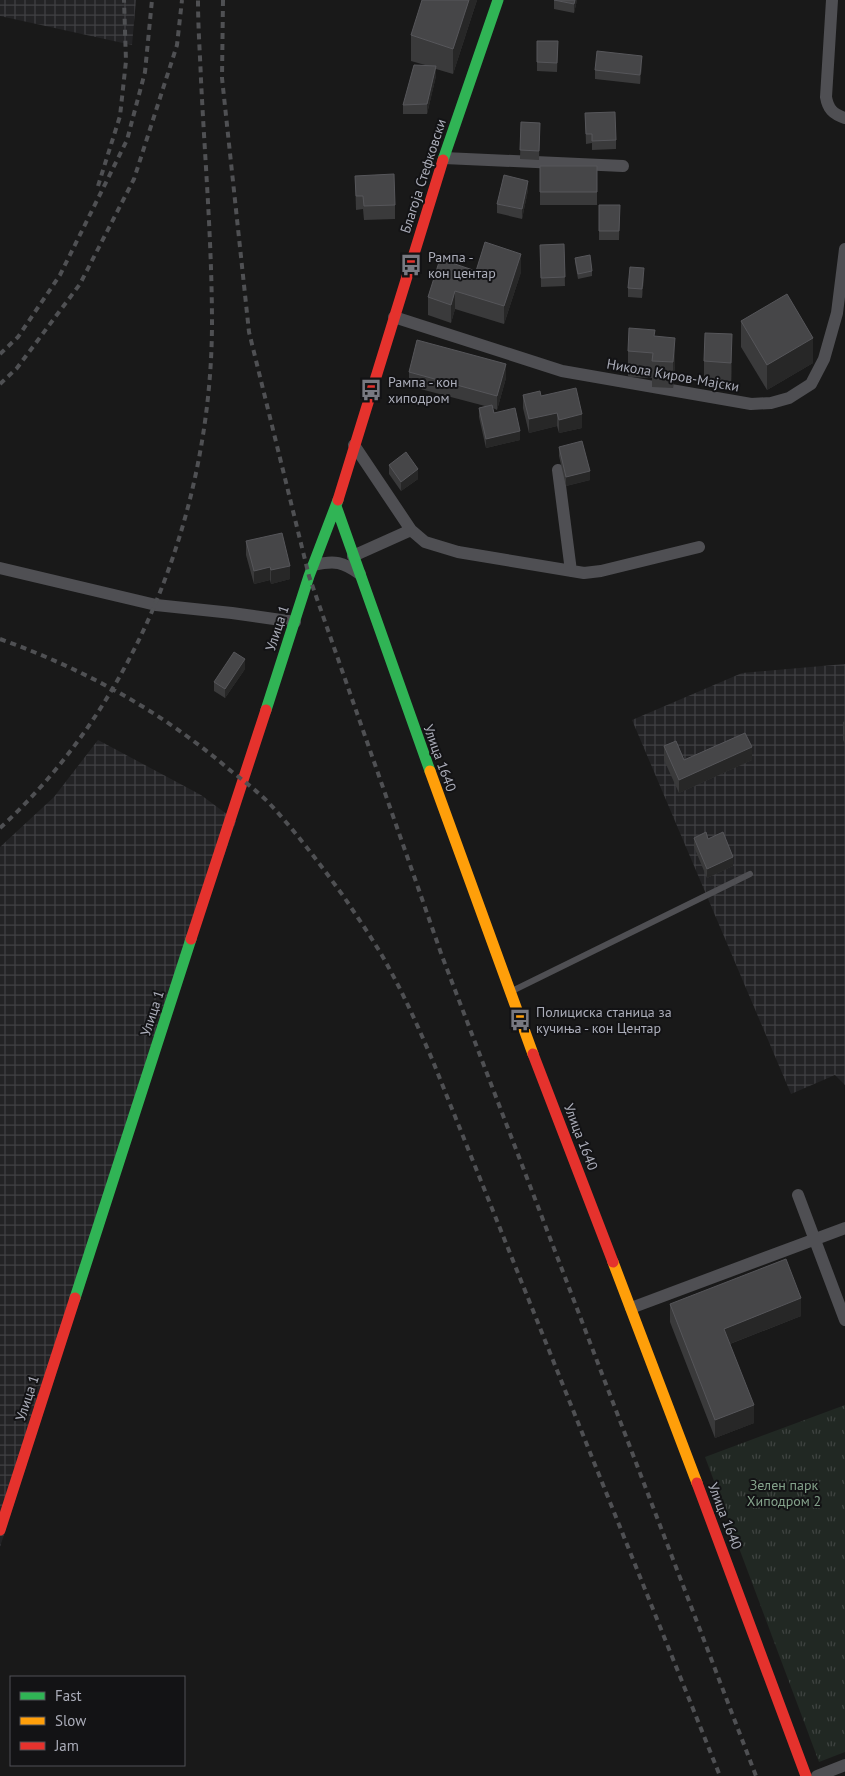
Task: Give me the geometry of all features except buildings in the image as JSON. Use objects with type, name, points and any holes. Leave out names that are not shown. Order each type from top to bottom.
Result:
[{"type":"main road","name":"Благоја Стефковски","points":[[336,506],[444,158],[498,0]]},
{"type":"main road","name":"Улица 1640","points":[[336,506],[392,670],[509,992],[631,1308],[806,1776]]},
{"type":"main road","name":"Улица 1","points":[[0,1530],[295,622],[336,506]]},
{"type":"street","points":[[832,0],[826,97],[828,106],[834,113],[845,118]]},
{"type":"street","points":[[444,158],[623,166]]},
{"type":"street","name":"Никола Киров-Мајски","points":[[394,317],[562,371],[751,404],[771,403],[789,398],[811,384],[824,360],[837,313],[845,249]]},
{"type":"street","points":[[354,445],[411,530],[425,542],[458,552],[584,573],[601,571],[699,547]]},
{"type":"street","points":[[558,470],[571,571]]},
{"type":"street","points":[[353,556],[411,530]]},
{"type":"street","points":[[314,565],[326,562],[339,562],[360,574]]},
{"type":"street","points":[[0,568],[156,606],[232,613],[295,622]]},
{"type":"street","points":[[798,1195],[845,1320]]},
{"type":"street","points":[[631,1308],[845,1228]]},
{"type":"street","points":[[817,1776],[845,1766]]},
{"type":"lane","points":[[509,992],[750,874]]},
{"type":"shaded area","points":[[0,0],[136,0],[132,45],[0,16]]},
{"type":"shaded area","points":[[845,664],[845,1085],[835,1075],[791,1094],[632,720],[742,673]]},
{"type":"shaded area","points":[[98,740],[201,795],[236,821],[207,904],[0,1547],[0,847],[54,797]]},
{"type":"green space","name":"Зелен парк Хиподром 2","points":[[845,1405],[845,1752],[819,1762],[705,1457]]},
{"type":"railway","points":[[98,186],[120,116],[126,61],[124,0]]},
{"type":"railway","points":[[0,354],[18,337],[60,275],[127,140],[145,72],[152,0]]},
{"type":"railway","points":[[0,384],[17,368],[80,284],[134,179],[177,45],[182,0]]},
{"type":"railway","points":[[0,828],[49,778],[91,722],[127,662],[157,599],[181,532],[198,464],[208,395],[212,325],[210,233],[198,0]]},
{"type":"railway","points":[[223,0],[222,78],[249,332],[309,576],[442,956],[756,1776]]},
{"type":"railway","points":[[0,639],[63,664],[121,694],[150,711],[205,749],[269,803],[289,825],[344,897],[374,942],[401,992],[432,1059],[720,1776]]},
{"type":"traffic: fast","points":[[443,160],[498,0]]},
{"type":"traffic: fast","points":[[266,710],[309,576],[338,500]]},
{"type":"traffic: fast","points":[[336,506],[430,771]]},
{"type":"traffic: fast","points":[[75,1298],[191,939]]},
{"type":"traffic: slow","points":[[430,771],[533,1054]]},
{"type":"traffic: slow","points":[[613,1262],[697,1483]]},
{"type":"traffic: jam","points":[[338,500],[443,160]]},
{"type":"traffic: jam","points":[[191,939],[266,710]]},
{"type":"traffic: jam","points":[[533,1054],[613,1262]]},
{"type":"traffic: jam","points":[[0,1530],[75,1298]]},
{"type":"traffic: jam","points":[[697,1483],[806,1776]]},
{"type":"place","name":"Рампа - кон центар","points":[[411,265]]},
{"type":"place","name":"Рампа - кон хиподром","points":[[371,390]]},
{"type":"place","name":"Полициска станица за кучиња - кон Центар","points":[[520,1020]]}]
